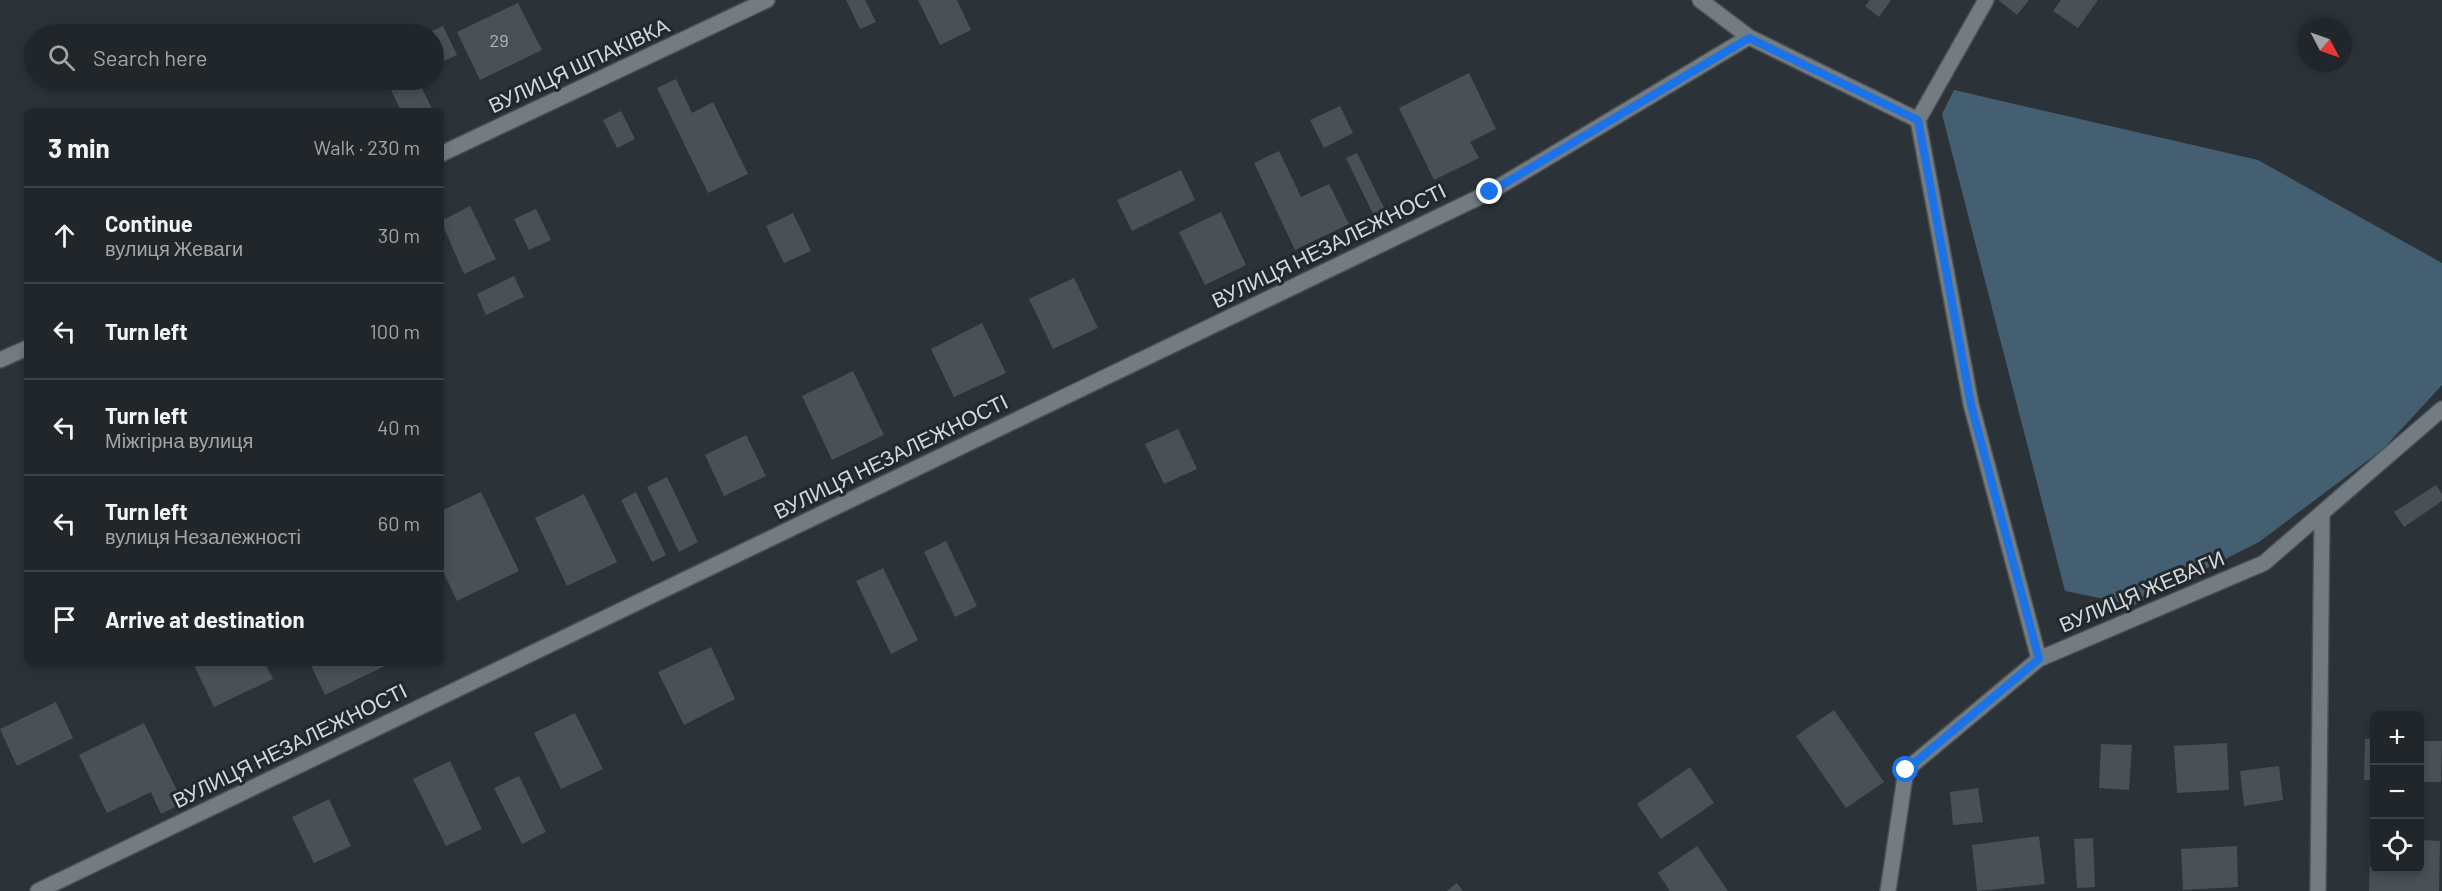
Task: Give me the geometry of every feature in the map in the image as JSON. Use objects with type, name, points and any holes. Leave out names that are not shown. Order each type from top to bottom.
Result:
[{"type":"street","name":"ВУЛИЦЯ ШПАКІВКА","points":[[444,153],[767,0]]},
{"type":"street","points":[[1700,0],[1749,38],[1918,120]]},
{"type":"street","points":[[1986,0],[1918,120],[1971,405],[2039,659]]},
{"type":"street","name":"ВУЛИЦЯ НЕЗАЛЕЖНОСТІ","points":[[38,891],[1490,192],[1749,38]]},
{"type":"street","points":[[0,360],[24,349]]},
{"type":"street","name":"ВУЛИЦЯ ЖЕВАГИ","points":[[1887,890],[1906,770],[2039,659],[2264,563],[2442,409]]},
{"type":"street","points":[[2318,891],[2322,513]]},
{"type":"shaded area","points":[[1954,90],[2258,160],[2442,263],[2442,385],[2383,449],[2259,542],[2134,605],[2065,591],[1942,114]]},
{"type":"building","points":[[846,0],[865,0],[876,22],[860,29]]},
{"type":"building","points":[[918,0],[957,0],[971,30],[940,45]]},
{"type":"building","points":[[1870,0],[1891,0],[1879,17],[1865,6]]},
{"type":"building","points":[[1998,0],[2029,0],[2017,15]]},
{"type":"building","points":[[2061,0],[2098,0],[2078,28],[2053,11]]},
{"type":"building","points":[[518,3],[542,50],[480,80],[457,32]]},
{"type":"building","points":[[444,28],[457,55],[444,61]]},
{"type":"building","points":[[1469,73],[1496,129],[1470,142],[1479,158],[1434,180],[1399,108]]},
{"type":"building","points":[[676,79],[692,113],[713,102],[748,174],[708,193],[657,88]]},
{"type":"building","points":[[391,90],[423,90],[432,108],[400,108]]},
{"type":"building","points":[[1340,106],[1353,133],[1324,148],[1310,120]]},
{"type":"building","points":[[621,111],[635,139],[617,148],[603,120]]},
{"type":"building","points":[[1279,151],[1301,197],[1329,184],[1349,224],[1295,250],[1254,163]]},
{"type":"building","points":[[1357,153],[1386,212],[1375,218],[1346,158]]},
{"type":"building","points":[[1181,170],[1195,200],[1132,231],[1117,200]]},
{"type":"building","points":[[470,206],[496,259],[464,274],[444,228],[444,219]]},
{"type":"building","points":[[536,209],[551,240],[529,250],[514,219]]},
{"type":"building","points":[[1221,212],[1246,265],[1205,285],[1179,232]]},
{"type":"building","points":[[793,213],[811,251],[784,263],[766,226]]},
{"type":"building","points":[[514,276],[524,297],[486,315],[477,294]]},
{"type":"building","points":[[1074,278],[1098,328],[1053,349],[1029,299]]},
{"type":"building","points":[[982,323],[1006,373],[954,397],[931,349]]},
{"type":"building","points":[[853,371],[884,435],[832,460],[802,396]]},
{"type":"building","points":[[1178,429],[1197,469],[1164,484],[1145,444]]},
{"type":"building","points":[[746,435],[766,476],[724,496],[705,455]]},
{"type":"building","points":[[667,477],[698,542],[679,552],[647,487]]},
{"type":"building","points":[[2436,485],[2442,494],[2442,501],[2404,527],[2394,512]]},
{"type":"building","points":[[481,492],[519,571],[457,601],[444,573],[444,510]]},
{"type":"building","points":[[636,492],[666,555],[652,562],[621,500]]},
{"type":"building","points":[[584,494],[617,562],[567,586],[535,518]]},
{"type":"building","points":[[946,541],[977,606],[955,617],[924,552]]},
{"type":"building","points":[[883,568],[918,640],[891,654],[856,581]]},
{"type":"building","points":[[711,647],[735,699],[684,725],[658,672]]},
{"type":"building","points":[[194,666],[266,666],[273,679],[214,707]]},
{"type":"building","points":[[311,666],[385,666],[325,695]]},
{"type":"building","points":[[56,702],[73,738],[17,766],[0,729]]},
{"type":"building","points":[[1834,710],[1884,782],[1846,808],[1796,736]]},
{"type":"building","points":[[575,713],[603,769],[561,789],[534,733]]},
{"type":"building","points":[[144,723],[183,803],[161,814],[151,792],[107,813],[79,755]]},
{"type":"building","points":[[2365,739],[2370,739],[2370,780],[2364,780]]},
{"type":"building","points":[[2424,741],[2442,741],[2441,782],[2424,782]]},
{"type":"building","points":[[2227,743],[2229,790],[2177,793],[2174,746]]},
{"type":"building","points":[[2101,744],[2132,745],[2129,790],[2099,788]]},
{"type":"building","points":[[450,761],[482,829],[446,846],[413,779]]},
{"type":"building","points":[[2279,766],[2283,800],[2244,806],[2240,771]]},
{"type":"building","points":[[1690,767],[1714,803],[1661,839],[1637,804]]},
{"type":"building","points":[[519,776],[546,832],[522,844],[494,788]]},
{"type":"building","points":[[1978,788],[1983,822],[1953,825],[1950,792]]},
{"type":"building","points":[[329,799],[351,846],[314,863],[292,817]]},
{"type":"building","points":[[2039,836],[2045,884],[1977,891],[1972,845]]},
{"type":"building","points":[[2093,838],[2095,887],[2077,888],[2074,839]]},
{"type":"building","points":[[2370,839],[2370,873],[2424,873],[2424,840],[2440,841],[2439,891],[2369,891]]},
{"type":"building","points":[[1697,846],[1728,891],[1670,891],[1658,873]]},
{"type":"building","points":[[2237,846],[2238,887],[2183,890],[2181,849]]},
{"type":"building","points":[[1457,883],[1463,891],[1447,891]]},
{"type":"route","points":[[1490,192],[1749,38],[1918,120],[1971,405],[2039,659],[1906,770]]}]
